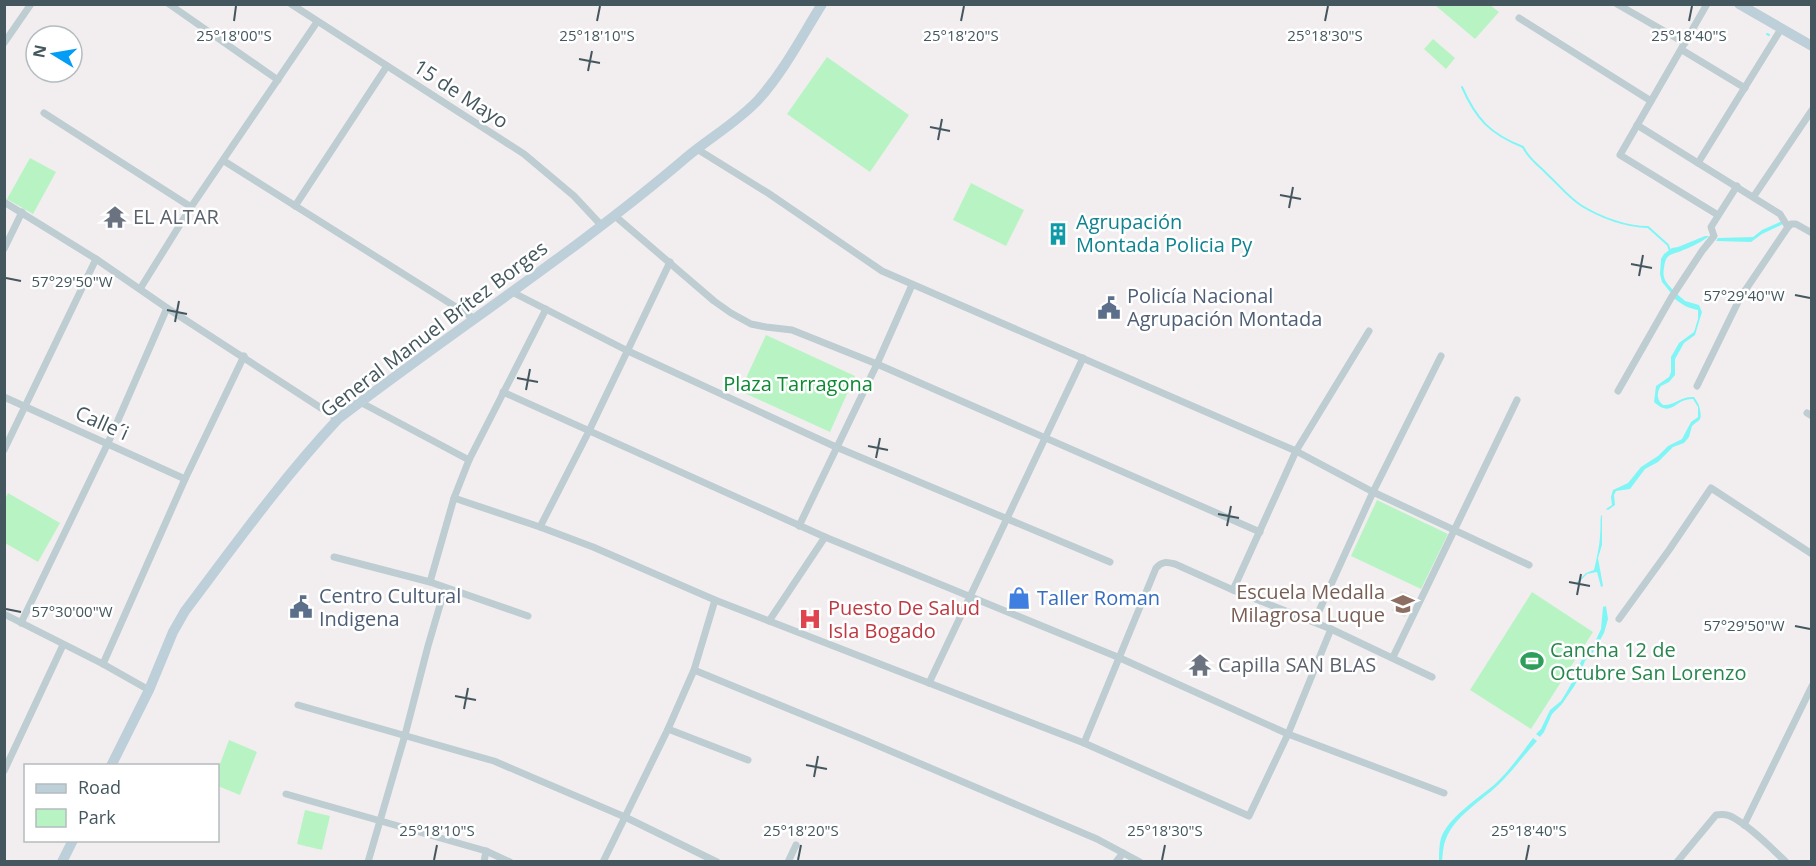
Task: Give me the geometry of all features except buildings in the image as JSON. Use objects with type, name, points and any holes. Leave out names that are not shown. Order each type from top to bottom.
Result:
[{"type":"street","points":[[4,43],[31,4]]},
{"type":"street","points":[[169,4],[278,81]]},
{"type":"street","name":"15 de Mayo","points":[[291,4],[524,154],[574,196],[603,226]]},
{"type":"street","name":"General Manuel Brítez Borges","points":[[112,764],[185,611],[307,452],[338,419],[603,226],[653,187],[696,149],[754,105],[772,83],[822,4]]},
{"type":"street","points":[[1617,4],[1745,88]]},
{"type":"street","points":[[1707,4],[1620,154],[1718,215]]},
{"type":"street","points":[[1747,6],[1812,46]]},
{"type":"street","points":[[1519,18],[1651,101]]},
{"type":"street","points":[[140,289],[191,207],[317,22]]},
{"type":"street","points":[[1698,163],[1781,29]]},
{"type":"street","points":[[295,206],[387,66]]},
{"type":"street","points":[[1754,196],[1812,110]]},
{"type":"street","points":[[44,113],[191,207]]},
{"type":"street","points":[[1636,126],[1754,196],[1786,223],[1811,232]]},
{"type":"street","points":[[696,149],[768,193],[882,271],[1296,451],[1373,492],[1529,566]]},
{"type":"street","points":[[224,161],[475,319]]},
{"type":"street","points":[[1618,391],[1671,298],[1712,239],[1711,227],[1737,186]]},
{"type":"street","points":[[4,202],[96,259],[338,419]]},
{"type":"street","points":[[4,249],[22,212]]},
{"type":"street","points":[[615,216],[714,301],[751,324],[792,330],[877,364],[1260,532]]},
{"type":"street","points":[[1697,386],[1740,298],[1786,223]]},
{"type":"street","points":[[4,450],[96,259]]},
{"type":"street","points":[[540,527],[670,262]]},
{"type":"street","points":[[799,526],[877,364],[912,285]]},
{"type":"street","points":[[512,292],[628,351],[836,447],[1110,562]]},
{"type":"street","points":[[21,623],[108,443],[167,308]]},
{"type":"street","points":[[430,582],[454,498],[469,460],[546,309]]},
{"type":"street","points":[[1233,590],[1296,451],[1369,331]]},
{"type":"street","points":[[103,664],[185,479],[244,356]]},
{"type":"street","points":[[1314,622],[1373,492],[1441,356]]},
{"type":"street","points":[[929,683],[972,597],[1006,519],[1083,358]]},
{"type":"street","points":[[503,392],[799,526],[1120,658],[1288,734],[1444,794]]},
{"type":"street","name":"Calle´i","points":[[4,397],[185,479]]},
{"type":"street","points":[[1394,657],[1517,400]]},
{"type":"street","points":[[360,402],[469,460]]},
{"type":"street","points":[[1619,619],[1711,488],[1812,554]]},
{"type":"street","points":[[454,498],[593,547],[715,600],[1084,743],[1248,816],[1288,734],[1331,629]]},
{"type":"street","points":[[768,621],[825,537]]},
{"type":"street","points":[[334,557],[430,582],[528,615]]},
{"type":"street","points":[[1084,743],[1156,567],[1161,563],[1176,564],[1233,590],[1331,629],[1432,677]]},
{"type":"street","points":[[368,861],[445,588]]},
{"type":"street","points":[[603,861],[668,729],[694,670],[715,600]]},
{"type":"street","points":[[4,614],[149,690]]},
{"type":"street","points":[[4,771],[63,645]]},
{"type":"street","points":[[694,670],[957,779],[1097,839],[1140,861]]},
{"type":"street","points":[[1744,825],[1812,686]]},
{"type":"street","points":[[298,705],[494,760],[625,817],[717,861]]},
{"type":"street","points":[[668,729],[748,760]]},
{"type":"street","points":[[286,795],[486,851],[510,861]]},
{"type":"street","points":[[1677,861],[1716,815],[1723,814],[1733,817],[1744,825],[1786,861]]},
{"type":"street","points":[[62,861],[72,842]]},
{"type":"street","points":[[789,861],[796,845]]},
{"type":"street","points":[[484,861],[486,851]]},
{"type":"street","points":[[1116,861],[1123,853]]},
{"type":"shaded area","name":"Escuela Medalla Milagrosa Luque","points":[[1401,591],[1415,597],[1405,617],[1392,611]]},
{"type":"shaded area","name":"Puesto De Salud Isla Bogado","points":[[802,609],[823,618],[818,629],[797,620]]},
{"type":"green space","points":[[1435,5],[1490,5],[1499,12],[1475,39]]},
{"type":"green space","points":[[1433,39],[1455,58],[1446,69],[1424,49]]},
{"type":"green space","points":[[827,57],[909,115],[870,172],[787,114]]},
{"type":"green space","points":[[30,158],[56,172],[33,214],[7,199]]},
{"type":"green space","points":[[971,183],[1024,210],[1006,246],[953,220]]},
{"type":"green space","name":"Plaza Tarragona","points":[[766,335],[855,376],[830,432],[740,391]]},
{"type":"green space","points":[[8,493],[60,523],[38,562],[5,543],[5,499]]},
{"type":"green space","points":[[1377,500],[1448,534],[1421,589],[1351,556]]},
{"type":"green space","name":"Cancha 12 de Octubre San Lorenzo","points":[[1532,592],[1593,632],[1531,729],[1470,690]]},
{"type":"green space","points":[[229,740],[257,752],[240,795],[219,786],[219,766]]},
{"type":"green space","points":[[305,810],[330,816],[322,850],[297,844]]},
{"type":"water","points":[[1782,221],[1783,224],[1751,242],[1716,241],[1718,238],[1753,237]]},
{"type":"water","points":[[1709,236],[1666,259],[1664,278],[1673,290],[1671,293],[1662,282],[1661,259],[1672,248]]},
{"type":"water","points":[[1677,294],[1685,301],[1699,305],[1702,312],[1695,335],[1684,343],[1675,359],[1675,375],[1661,386],[1658,396],[1663,405],[1694,397],[1699,406],[1700,418],[1692,426],[1689,437],[1684,443],[1673,447],[1658,462],[1645,469],[1630,489],[1616,491],[1615,505],[1608,510],[1606,509],[1612,505],[1613,490],[1628,483],[1641,467],[1668,446],[1682,439],[1691,422],[1698,417],[1698,407],[1693,399],[1682,401],[1665,409],[1654,402],[1656,386],[1669,377],[1671,372],[1671,357],[1679,343],[1694,332],[1698,319],[1698,310],[1685,306],[1674,298]]},
{"type":"water","points":[[1601,515],[1602,545],[1598,558],[1603,586],[1601,587],[1597,572],[1587,574],[1576,583],[1586,573],[1594,570]]},
{"type":"water","points":[[1606,606],[1608,619],[1604,633],[1594,651],[1585,661],[1575,685],[1552,714],[1540,737],[1536,734],[1550,710],[1561,701],[1581,661],[1595,642],[1601,629],[1603,607]]},
{"type":"water","points":[[1533,738],[1537,741],[1508,775],[1455,824],[1445,841],[1442,861],[1439,861],[1441,838],[1450,823],[1499,780]]},
{"type":"waterway","points":[[1462,87],[1485,124],[1502,137],[1523,147],[1531,159],[1577,203],[1614,221],[1648,227],[1668,245],[1670,251]]},
{"type":"place","name":"EL ALTAR","points":[[115,217]]},
{"type":"place","name":"Agrupación Montada Policia Py","points":[[1058,234]]},
{"type":"place","name":"Policía Nacional Agrupación Montada","points":[[1109,308]]},
{"type":"place","name":"Taller Roman","points":[[1019,598]]},
{"type":"place","name":"Escuela Medalla Milagrosa Luque","points":[[1403,604]]},
{"type":"place","name":"Centro Cultural Indigena","points":[[301,607]]},
{"type":"place","name":"Puesto De Salud Isla Bogado","points":[[810,619]]},
{"type":"place","name":"Cancha 12 de Octubre San Lorenzo","points":[[1532,661]]},
{"type":"place","name":"Capilla SAN BLAS","points":[[1200,665]]}]
